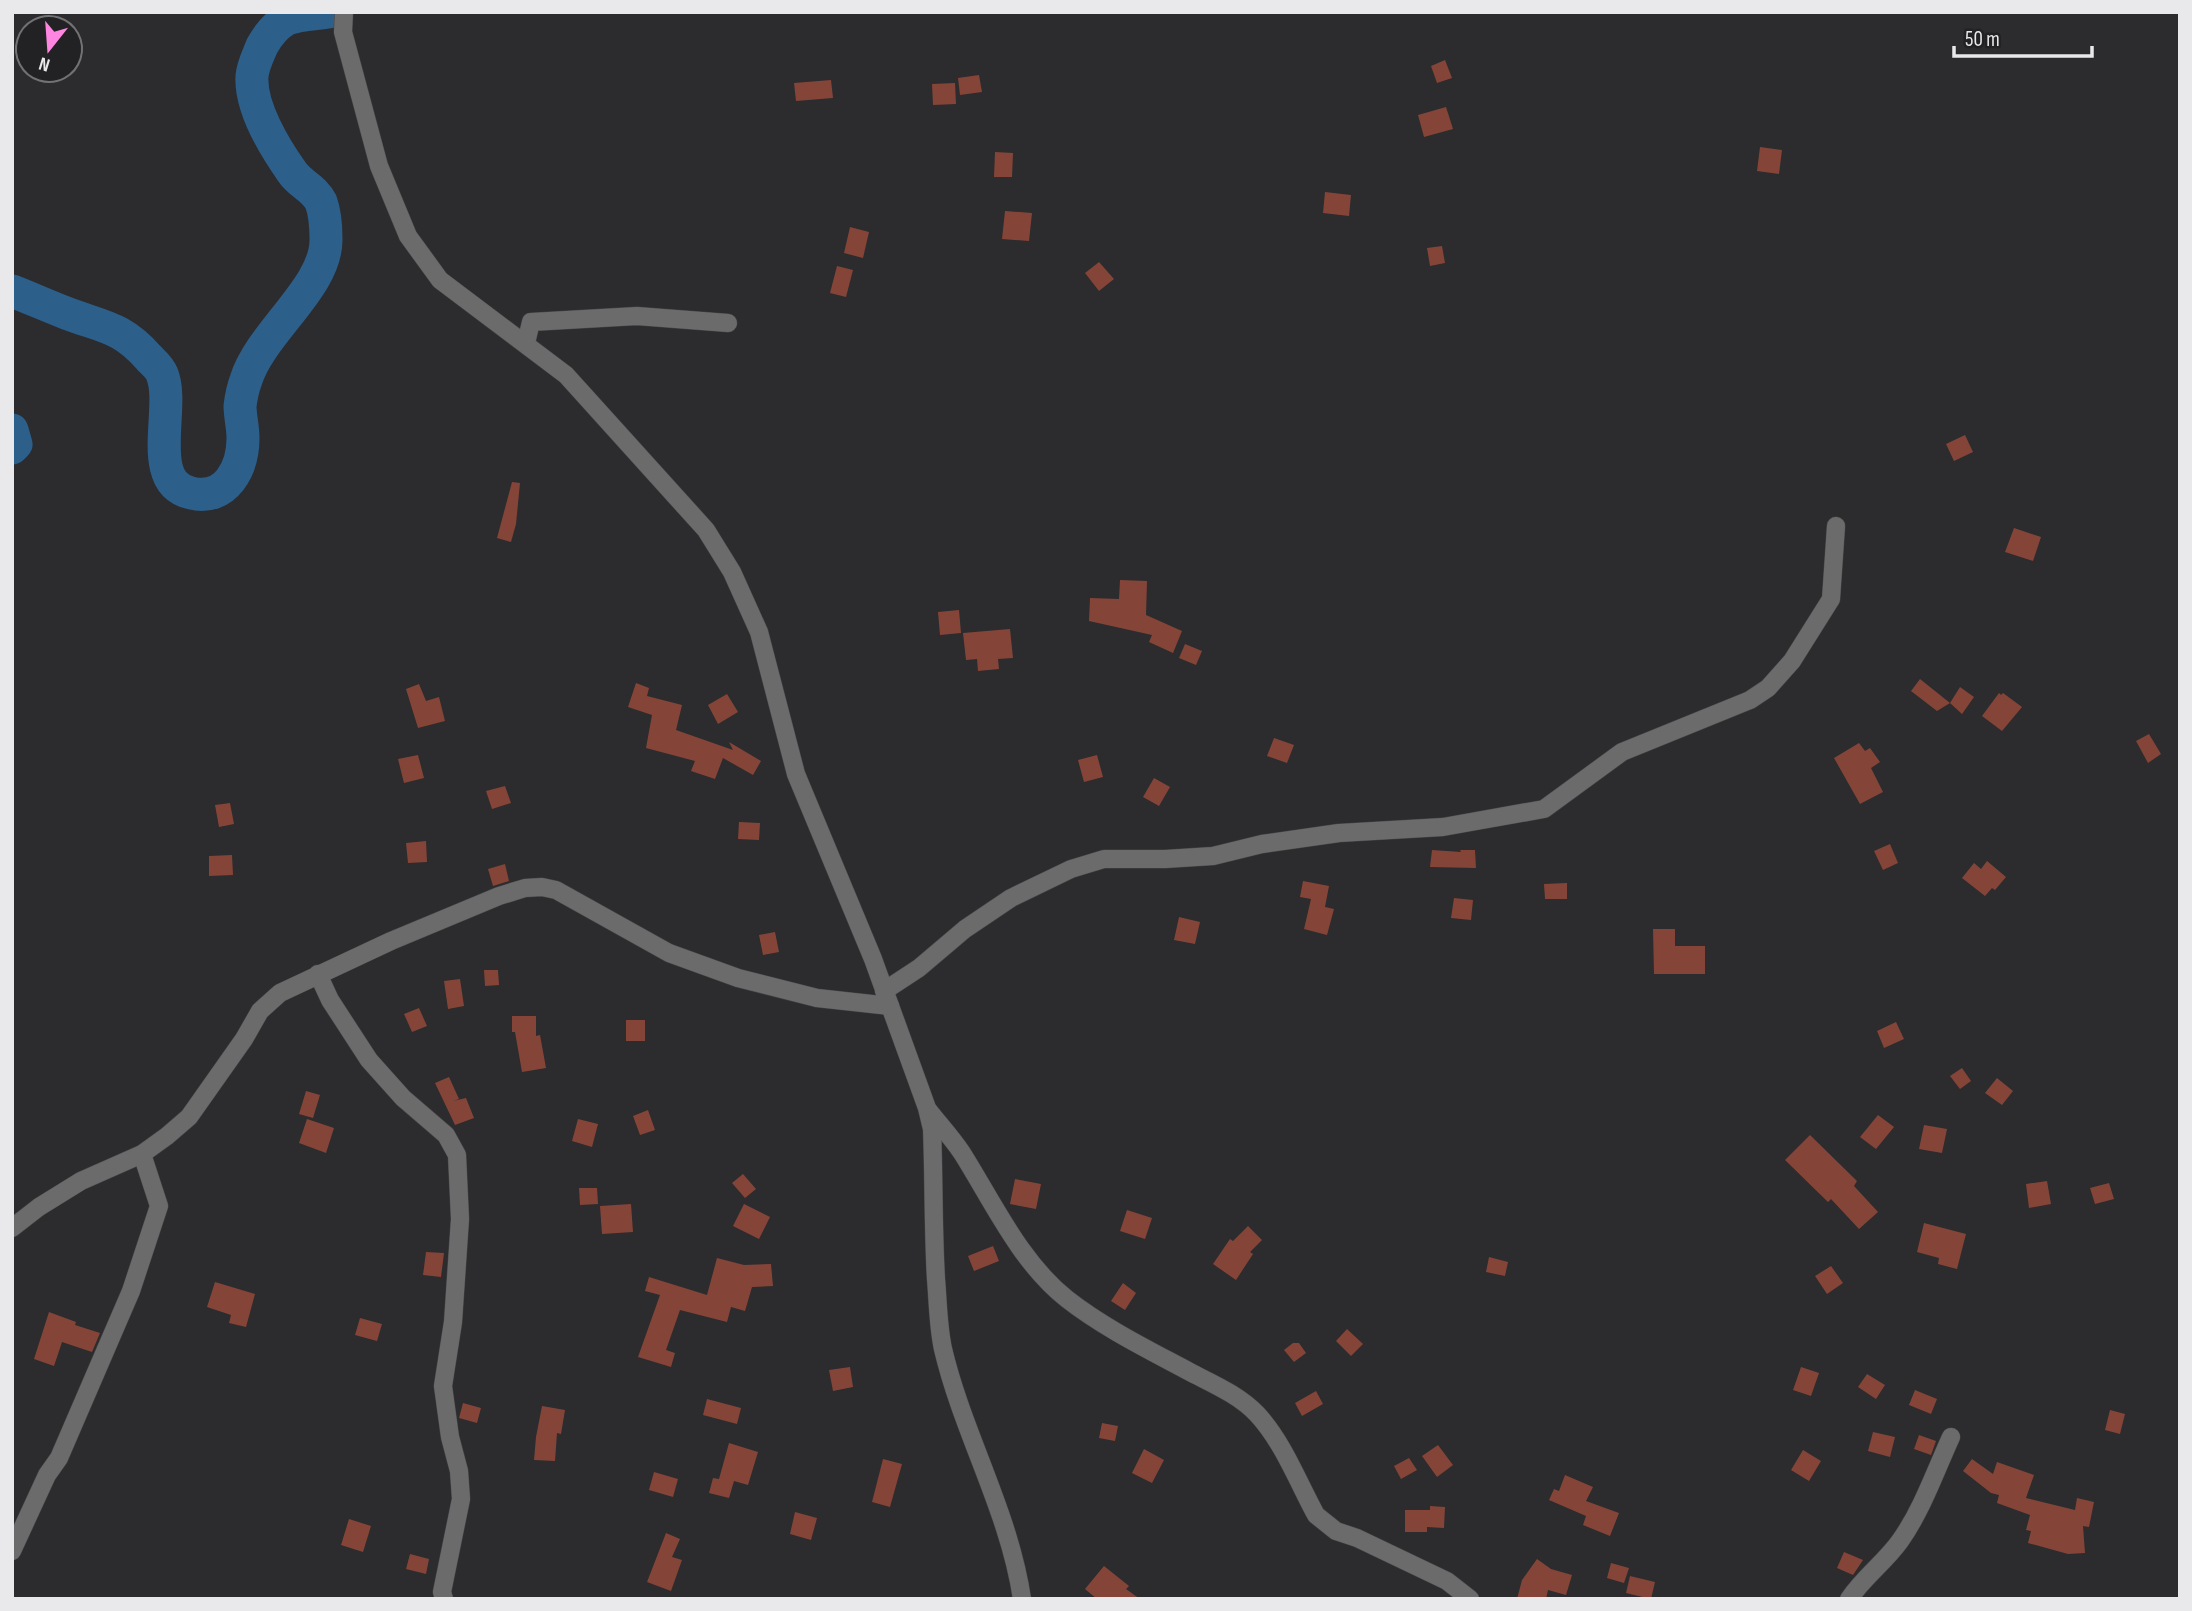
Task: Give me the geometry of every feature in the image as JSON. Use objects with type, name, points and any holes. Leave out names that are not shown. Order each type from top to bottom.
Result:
[{"type":"street","points":[[344,12],[343,32],[379,166],[408,236],[440,280],[566,374],[706,530],[733,572],[759,632],[796,774],[887,998],[927,1108],[932,1129],[935,1264],[943,1349],[1007,1530],[1022,1599]]},
{"type":"street","points":[[526,343],[531,322],[637,316],[728,323]]},
{"type":"street","points":[[12,1228],[81,1181],[142,1154],[189,1117],[244,1039],[260,1011],[280,993],[499,896],[525,888],[556,890],[669,953],[738,978],[817,998],[887,998],[965,929],[1011,898],[1071,869],[1104,859],[1213,856],[1300,838],[1443,827],[1544,808],[1622,752],[1750,700],[1768,688],[1792,661],[1831,599],[1836,526]]},
{"type":"street","points":[[318,974],[330,1000],[369,1060],[403,1098],[446,1135],[457,1155],[460,1219],[453,1322],[443,1386],[450,1437],[460,1471],[461,1499],[442,1592],[444,1599]]},
{"type":"street","points":[[927,1108],[960,1151],[1036,1268],[1066,1298],[1164,1359],[1235,1396],[1257,1413],[1271,1433],[1316,1515],[1325,1523],[1336,1531],[1357,1538],[1447,1581],[1470,1599]]},
{"type":"street","points":[[12,1551],[47,1475],[59,1458],[131,1291],[151,1231],[159,1206],[142,1154]]},
{"type":"street","points":[[1849,1599],[1861,1582],[1899,1542],[1920,1509],[1951,1437]]},
{"type":"building","points":[[1445,60],[1452,78],[1437,83],[1431,66]]},
{"type":"building","points":[[979,75],[982,92],[960,95],[958,78]]},
{"type":"building","points":[[831,80],[833,98],[796,101],[794,83]]},
{"type":"building","points":[[955,83],[956,104],[933,105],[932,84]]},
{"type":"building","points":[[1446,107],[1453,129],[1424,137],[1418,115]]},
{"type":"building","points":[[1760,147],[1782,150],[1779,174],[1757,171]]},
{"type":"building","points":[[995,152],[1013,153],[1012,177],[994,177]]},
{"type":"building","points":[[1325,192],[1351,195],[1349,216],[1323,213]]},
{"type":"building","points":[[1005,211],[1032,213],[1029,241],[1002,239]]},
{"type":"building","points":[[850,227],[869,232],[863,258],[844,253]]},
{"type":"building","points":[[1442,246],[1445,263],[1430,266],[1427,248]]},
{"type":"building","points":[[1099,262],[1114,279],[1099,291],[1085,273]]},
{"type":"building","points":[[837,266],[853,270],[846,297],[830,293]]},
{"type":"building","points":[[1965,435],[1973,452],[1954,461],[1946,444]]},
{"type":"building","points":[[512,482],[520,483],[516,524],[511,542],[497,538]]},
{"type":"building","points":[[2014,528],[2041,537],[2033,561],[2005,552]]},
{"type":"building","points":[[1120,580],[1147,581],[1146,615],[1182,631],[1173,653],[1149,642],[1152,635],[1089,621],[1090,598],[1119,599]]},
{"type":"building","points":[[959,610],[961,633],[940,635],[938,612]]},
{"type":"building","points":[[1010,629],[1013,658],[998,659],[999,669],[978,671],[977,659],[966,660],[963,633]]},
{"type":"building","points":[[1185,644],[1202,651],[1196,665],[1179,658]]},
{"type":"building","points":[[1920,679],[1950,703],[1937,711],[1911,691]]},
{"type":"building","points":[[636,683],[649,688],[647,696],[682,705],[676,730],[733,750],[729,742],[761,761],[753,775],[723,758],[715,779],[691,771],[695,761],[646,748],[652,715],[628,707]]},
{"type":"building","points":[[419,684],[426,701],[439,697],[445,721],[418,728],[406,689]]},
{"type":"building","points":[[1960,687],[1974,697],[1962,714],[1950,703]]},
{"type":"building","points":[[1999,693],[2022,707],[2002,731],[1982,716]]},
{"type":"building","points":[[727,694],[738,712],[718,724],[708,705]]},
{"type":"building","points":[[2149,734],[2161,754],[2148,763],[2136,741]]},
{"type":"building","points":[[1274,738],[1294,745],[1287,763],[1267,756]]},
{"type":"building","points":[[1859,743],[1865,751],[1870,748],[1880,762],[1871,768],[1883,792],[1860,804],[1834,758]]},
{"type":"building","points":[[418,755],[424,778],[404,783],[398,759]]},
{"type":"building","points":[[1097,755],[1103,777],[1084,782],[1078,760]]},
{"type":"building","points":[[1154,778],[1170,787],[1159,806],[1143,797]]},
{"type":"building","points":[[505,786],[511,803],[492,809],[486,791]]},
{"type":"building","points":[[230,803],[234,824],[219,827],[215,805]]},
{"type":"building","points":[[739,822],[760,823],[759,840],[738,839]]},
{"type":"building","points":[[426,841],[427,862],[408,863],[406,843]]},
{"type":"building","points":[[1890,844],[1898,863],[1883,870],[1874,851]]},
{"type":"building","points":[[1432,850],[1475,850],[1476,868],[1430,867]]},
{"type":"building","points":[[232,855],[233,875],[209,876],[209,856]]},
{"type":"building","points":[[1987,861],[2006,877],[1995,890],[1992,888],[1985,896],[1962,878],[1974,863],[1981,869]]},
{"type":"building","points":[[505,864],[509,881],[493,886],[488,869]]},
{"type":"building","points":[[1303,881],[1329,886],[1325,907],[1334,909],[1327,935],[1304,929],[1311,899],[1300,897]]},
{"type":"building","points":[[1567,883],[1567,899],[1545,899],[1544,884]]},
{"type":"building","points":[[1454,898],[1473,900],[1471,920],[1451,918]]},
{"type":"building","points":[[1179,917],[1200,922],[1195,944],[1174,940]]},
{"type":"building","points":[[1653,929],[1675,929],[1675,946],[1705,946],[1705,974],[1654,974]]},
{"type":"building","points":[[775,932],[779,952],[763,955],[759,935]]},
{"type":"building","points":[[484,970],[498,970],[499,985],[485,986]]},
{"type":"building","points":[[460,979],[464,1006],[448,1009],[444,981]]},
{"type":"building","points":[[419,1008],[427,1026],[412,1032],[404,1014]]},
{"type":"building","points":[[512,1016],[536,1016],[536,1036],[540,1035],[546,1068],[522,1072],[515,1032],[512,1032]]},
{"type":"building","points":[[626,1020],[645,1020],[645,1041],[626,1041]]},
{"type":"building","points":[[1896,1022],[1904,1039],[1884,1048],[1877,1031]]},
{"type":"building","points":[[1962,1068],[1971,1081],[1960,1089],[1950,1076]]},
{"type":"building","points":[[449,1077],[459,1099],[453,1101],[466,1098],[474,1118],[455,1125],[435,1083]]},
{"type":"building","points":[[1997,1078],[2013,1091],[2002,1105],[1985,1093]]},
{"type":"building","points":[[306,1091],[320,1095],[313,1118],[299,1114]]},
{"type":"building","points":[[648,1110],[655,1130],[640,1135],[633,1116]]},
{"type":"building","points":[[1878,1115],[1894,1127],[1876,1149],[1860,1137]]},
{"type":"building","points":[[307,1119],[334,1128],[326,1153],[299,1143]]},
{"type":"building","points":[[578,1119],[598,1124],[592,1147],[572,1141]]},
{"type":"building","points":[[1924,1125],[1947,1129],[1942,1153],[1919,1149]]},
{"type":"building","points":[[1810,1135],[1857,1181],[1854,1186],[1878,1212],[1859,1229],[1831,1199],[1828,1202],[1785,1160]]},
{"type":"building","points":[[743,1174],[756,1189],[745,1198],[732,1183]]},
{"type":"building","points":[[1015,1179],[1041,1184],[1036,1209],[1010,1204]]},
{"type":"building","points":[[2047,1181],[2051,1204],[2029,1208],[2026,1184]]},
{"type":"building","points":[[2109,1183],[2114,1199],[2095,1204],[2090,1188]]},
{"type":"building","points":[[579,1188],[597,1188],[598,1204],[580,1205]]},
{"type":"building","points":[[631,1204],[633,1232],[602,1234],[600,1206]]},
{"type":"building","points":[[744,1204],[770,1217],[759,1239],[733,1226]]},
{"type":"building","points":[[1127,1210],[1152,1218],[1145,1239],[1120,1231]]},
{"type":"building","points":[[1924,1223],[1966,1234],[1957,1269],[1938,1264],[1939,1258],[1917,1252]]},
{"type":"building","points":[[1248,1226],[1262,1240],[1250,1252],[1253,1254],[1236,1280],[1213,1264],[1230,1239],[1233,1241]]},
{"type":"building","points":[[993,1246],[999,1261],[974,1271],[968,1256]]},
{"type":"building","points":[[426,1252],[444,1253],[441,1277],[423,1275]]},
{"type":"building","points":[[1489,1257],[1508,1262],[1505,1276],[1486,1272]]},
{"type":"building","points":[[717,1258],[744,1265],[771,1264],[773,1286],[752,1287],[745,1311],[731,1307],[727,1322],[680,1310],[666,1350],[675,1353],[671,1367],[638,1357],[660,1295],[645,1291],[649,1277],[707,1295]]},
{"type":"building","points":[[1831,1266],[1843,1283],[1827,1294],[1815,1276]]},
{"type":"building","points":[[215,1282],[255,1294],[246,1327],[229,1323],[231,1315],[207,1307]]},
{"type":"building","points":[[1123,1283],[1136,1293],[1125,1310],[1111,1301]]},
{"type":"building","points":[[49,1312],[76,1322],[75,1325],[100,1333],[92,1352],[62,1342],[54,1366],[34,1359]]},
{"type":"building","points":[[360,1318],[382,1324],[377,1341],[355,1335]]},
{"type":"building","points":[[1347,1329],[1363,1344],[1351,1356],[1336,1341]]},
{"type":"building","points":[[1293,1343],[1299,1343],[1306,1353],[1294,1362],[1284,1350]]},
{"type":"building","points":[[850,1367],[853,1387],[833,1391],[829,1370]]},
{"type":"building","points":[[1801,1367],[1819,1373],[1811,1396],[1793,1390]]},
{"type":"building","points":[[1867,1374],[1885,1385],[1876,1399],[1858,1387]]},
{"type":"building","points":[[1915,1390],[1937,1399],[1931,1414],[1909,1405]]},
{"type":"building","points":[[1316,1391],[1323,1404],[1302,1416],[1295,1403]]},
{"type":"building","points":[[707,1399],[741,1408],[737,1424],[703,1415]]},
{"type":"building","points":[[463,1403],[481,1408],[477,1423],[459,1418]]},
{"type":"building","points":[[542,1406],[565,1410],[561,1434],[557,1433],[555,1461],[534,1460]]},
{"type":"building","points":[[2110,1410],[2125,1414],[2120,1434],[2105,1430]]},
{"type":"building","points":[[1102,1423],[1118,1426],[1115,1441],[1099,1438]]},
{"type":"building","points":[[1873,1432],[1895,1437],[1890,1457],[1868,1451]]},
{"type":"building","points":[[1919,1435],[1936,1441],[1931,1455],[1914,1449]]},
{"type":"building","points":[[729,1443],[758,1452],[748,1485],[734,1481],[729,1498],[709,1493],[713,1478],[719,1479]]},
{"type":"building","points":[[1438,1445],[1453,1465],[1437,1477],[1422,1456]]},
{"type":"building","points":[[1144,1449],[1164,1460],[1152,1483],[1132,1473]]},
{"type":"building","points":[[1803,1450],[1821,1461],[1809,1481],[1791,1470]]},
{"type":"building","points":[[1409,1458],[1417,1470],[1401,1479],[1394,1466]]},
{"type":"building","points":[[883,1459],[902,1464],[890,1507],[872,1502]]},
{"type":"building","points":[[1972,1459],[1993,1474],[1997,1462],[2034,1475],[2026,1498],[2075,1510],[2077,1498],[2094,1502],[2089,1527],[2083,1526],[2085,1553],[2068,1554],[2028,1543],[2031,1531],[2026,1530],[2030,1515],[1997,1503],[1999,1495],[1991,1493],[1963,1471]]},
{"type":"building","points":[[654,1472],[678,1479],[673,1497],[649,1490]]},
{"type":"building","points":[[1565,1475],[1593,1487],[1586,1501],[1619,1513],[1610,1536],[1583,1525],[1586,1516],[1549,1500],[1554,1489],[1559,1491]]},
{"type":"building","points":[[1430,1506],[1445,1507],[1444,1528],[1427,1527],[1427,1532],[1405,1532],[1405,1510],[1430,1510]]},
{"type":"building","points":[[795,1512],[817,1518],[811,1540],[790,1534]]},
{"type":"building","points":[[349,1519],[371,1526],[363,1552],[341,1545]]},
{"type":"building","points":[[666,1533],[680,1539],[672,1557],[682,1560],[671,1591],[647,1582]]},
{"type":"building","points":[[1844,1552],[1863,1560],[1853,1575],[1837,1568]]},
{"type":"building","points":[[410,1554],[429,1559],[426,1574],[406,1569]]},
{"type":"building","points":[[1537,1559],[1551,1569],[1572,1575],[1566,1595],[1548,1590],[1546,1599],[1517,1599],[1522,1580]]},
{"type":"building","points":[[1611,1563],[1629,1568],[1624,1583],[1607,1578]]},
{"type":"building","points":[[1104,1566],[1129,1586],[1126,1589],[1140,1599],[1097,1599],[1085,1589]]},
{"type":"building","points":[[1630,1576],[1655,1582],[1651,1599],[1626,1593]]},
{"type":"waterway","points":[[12,291],[120,333],[139,347],[162,374],[166,405],[165,459],[169,474],[177,486],[191,493],[214,492],[223,487],[236,471],[240,461],[243,438],[240,406],[246,380],[265,344],[316,275],[326,239],[321,202],[292,172],[278,151],[259,114],[252,88],[252,76],[262,46],[279,24],[297,16],[329,12]]},
{"type":"waterway","points":[[12,430],[16,444],[12,448]]}]
